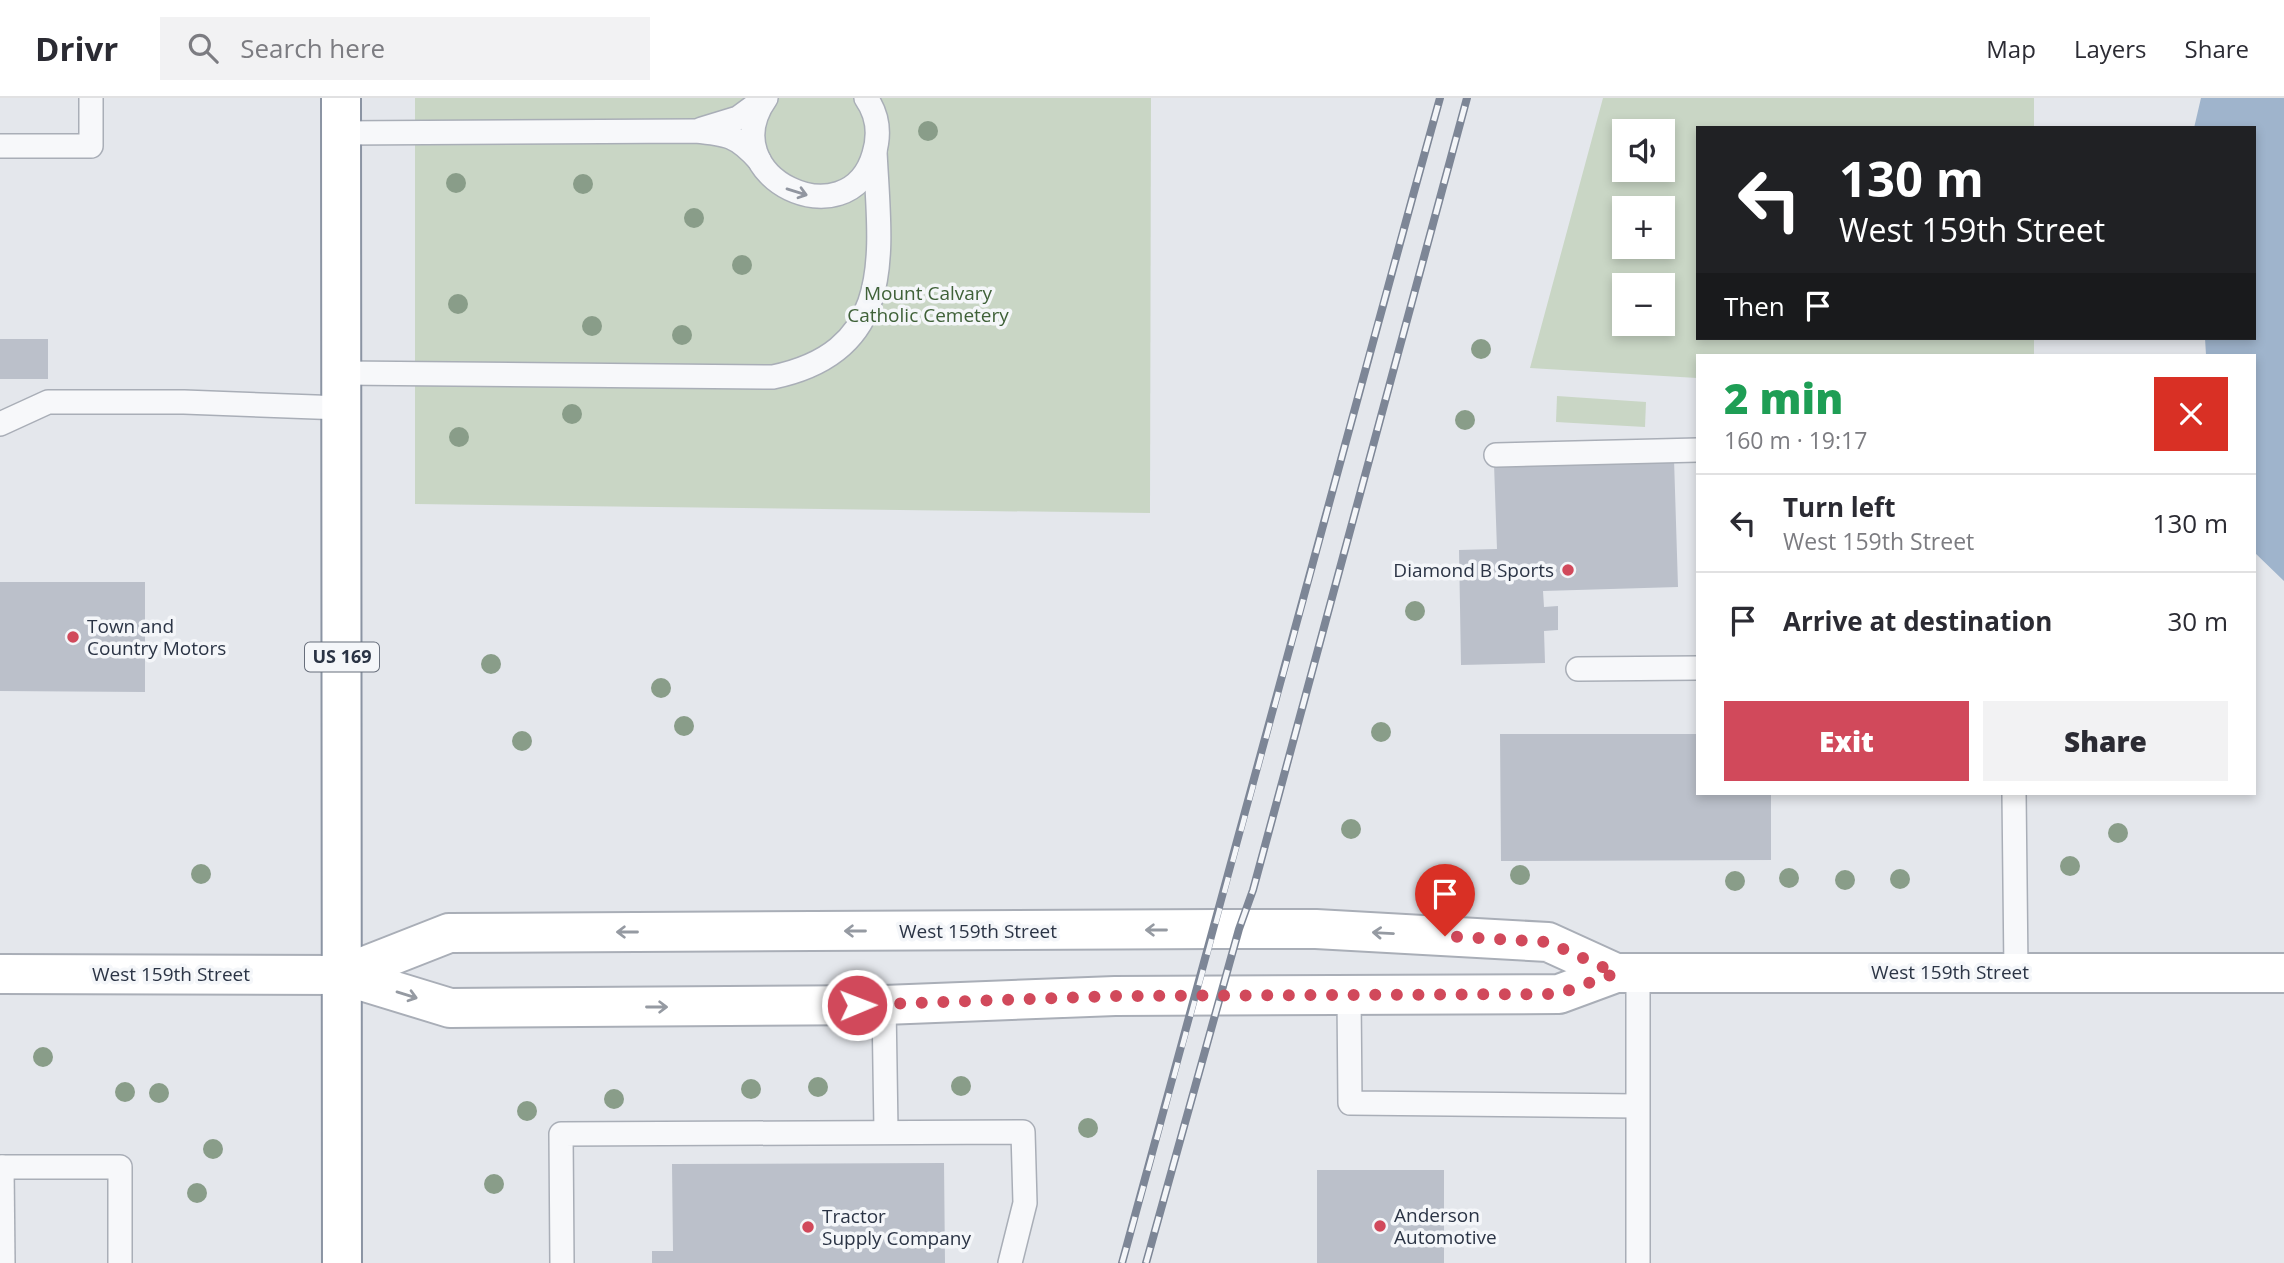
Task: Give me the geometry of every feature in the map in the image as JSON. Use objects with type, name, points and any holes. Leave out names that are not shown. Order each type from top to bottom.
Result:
[{"type":"main road","name":"US 169","points":[[341,116],[342,1263]]},
{"type":"main road","name":"West 159th Street","points":[[342,975],[449,933],[1188,929],[1316,929],[1548,942],[1627,973]]},
{"type":"main road","name":"West 159th Street","points":[[0,974],[342,975],[450,1008],[884,1005],[1115,996],[1559,994],[1627,973],[2284,973]]},
{"type":"lane","points":[[0,145],[90,146],[90,98]]},
{"type":"lane","points":[[695,131],[738,118],[766,98]]},
{"type":"lane","points":[[759,160],[754,142],[755,122],[766,98]]},
{"type":"lane","points":[[341,116],[720,133],[743,142],[770,177],[794,192],[822,196],[838,192],[860,180],[872,163],[878,142],[876,109],[866,98]]},
{"type":"lane","points":[[0,424],[48,402],[184,402],[342,391],[773,377],[795,372],[836,353],[863,318],[877,277],[878,204],[875,152]]},
{"type":"lane","points":[[838,192],[853,193],[878,204]]},
{"type":"lane","points":[[1496,455],[1696,450]]},
{"type":"lane","points":[[1578,668],[1696,668]]},
{"type":"lane","points":[[2014,795],[2016,971]]},
{"type":"lane","points":[[1627,973],[1636,1106],[1638,1263]]},
{"type":"lane","points":[[1349,996],[1350,1103],[1636,1106]]},
{"type":"lane","points":[[884,1005],[886,1130]]},
{"type":"lane","points":[[562,1263],[561,1134],[886,1130],[1023,1132],[1025,1203],[1010,1263]]},
{"type":"lane","points":[[3,1263],[1,1167],[120,1167],[120,1263]]},
{"type":"green space","name":"Mount Calvary Catholic Cemetery","points":[[415,98],[1151,98],[1150,513],[415,504]]},
{"type":"green space","points":[[1603,98],[2034,98],[2034,126],[1696,126],[1696,340],[2034,340],[2034,354],[1696,354],[1696,378],[1530,368]]},
{"type":"green space","points":[[1557,396],[1646,402],[1645,427],[1556,422]]},
{"type":"water","points":[[2201,98],[2284,98],[2284,581],[2256,554],[2256,354],[2206,354],[2205,340],[2256,340],[2256,126],[2194,126]]},
{"type":"building","points":[[0,339],[48,339],[48,379],[0,379]]},
{"type":"building","name":"Diamond B Sports","points":[[1674,459],[1678,587],[1543,591],[1544,607],[1558,606],[1558,630],[1544,631],[1545,663],[1461,665],[1459,550],[1497,549],[1494,464]]},
{"type":"building","name":"Town and Country Motors","points":[[0,582],[145,582],[145,692],[0,691]]},
{"type":"building","points":[[1500,734],[1696,734],[1696,795],[1771,795],[1771,860],[1501,861]]},
{"type":"building","name":"Tractor Supply Company","points":[[944,1163],[945,1263],[652,1263],[652,1251],[673,1251],[672,1164]]},
{"type":"building","name":"Anderson Automotive","points":[[1317,1170],[1444,1170],[1444,1263],[1317,1263]]},
{"type":"railway","points":[[1122,1263],[1440,98]]},
{"type":"railway","points":[[1146,1263],[1239,929],[1253,890],[1467,98]]},
{"type":"place","name":"Diamond B Sports","points":[[1568,570]]},
{"type":"place","name":"Town and Country Motors","points":[[73,637]]},
{"type":"place","name":"Anderson Automotive","points":[[1380,1226]]},
{"type":"place","name":"Tractor Supply Company","points":[[808,1227]]},
{"type":"route","points":[[857,1005],[1115,996],[1559,994],[1616,973],[1548,942],[1445,936]]}]
